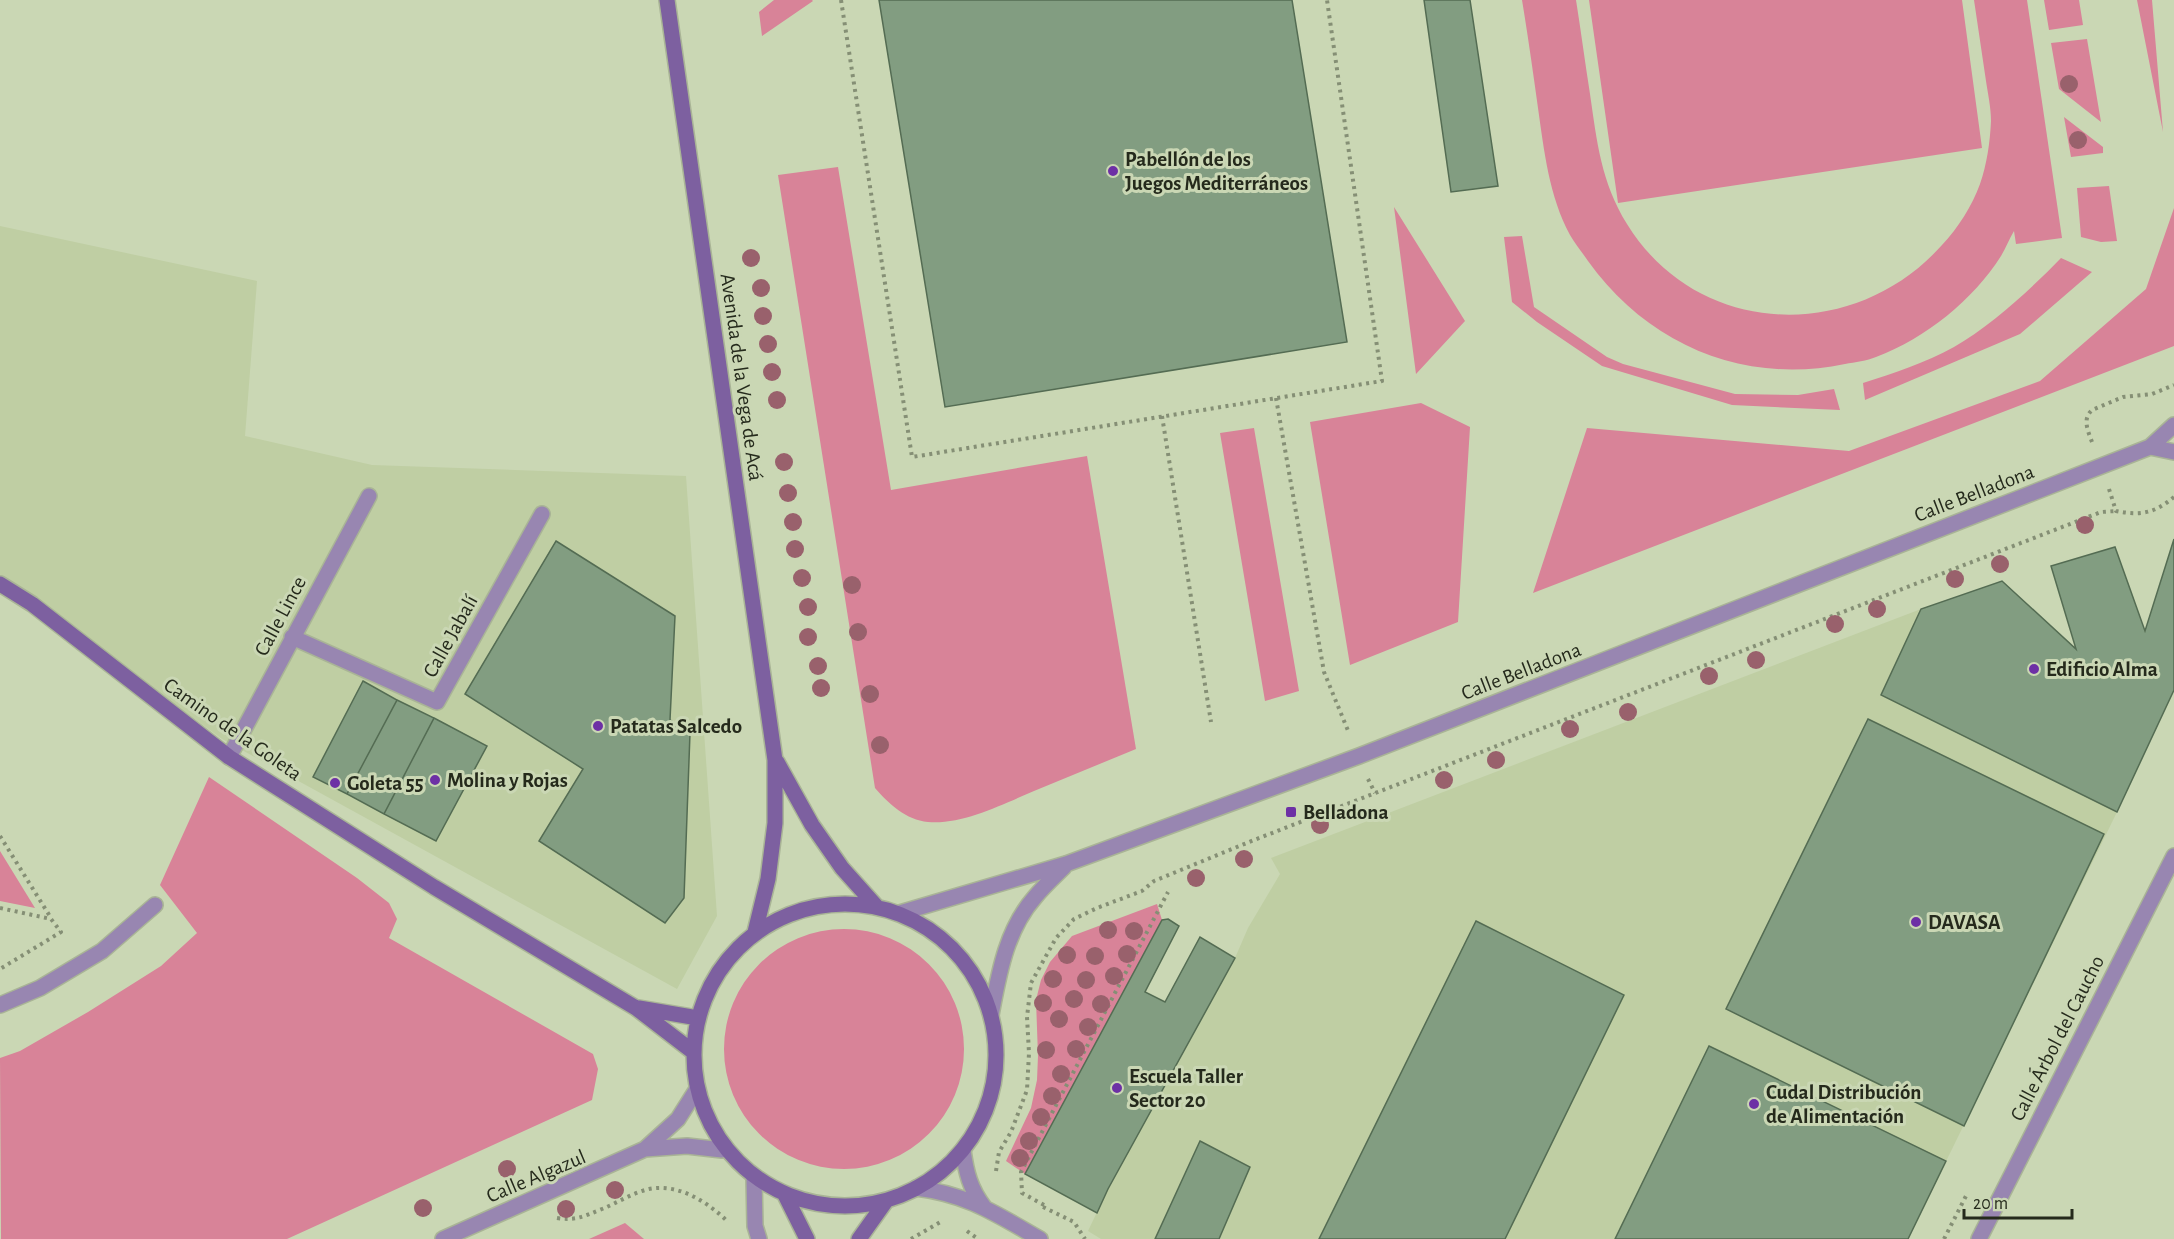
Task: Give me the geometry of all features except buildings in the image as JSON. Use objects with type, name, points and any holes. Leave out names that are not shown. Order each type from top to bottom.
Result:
[{"type":"main road","name":"Avenida de la Vega de Acá","points":[[667,0],[775,760],[775,823],[768,879],[755,932]]},
{"type":"main road","name":"Camino de la Goleta","points":[[0,584],[32,604],[229,757],[434,887],[636,1008],[692,1052]]},
{"type":"main road","name":"Avenida de la Vega de Acá","points":[[775,760],[818,834],[842,868],[876,906]]},
{"type":"main road","points":[[825,903],[876,906],[900,913],[941,937],[968,966],[984,992],[991,1015],[997,1054],[992,1095],[972,1139],[938,1174],[916,1188],[870,1205],[831,1204],[784,1193],[754,1178],[722,1150],[709,1124],[697,1089],[692,1052],[703,1001],[725,962],[755,932],[804,909],[825,903]]},
{"type":"main road","name":"Camino de la Goleta","points":[[636,1008],[698,1018]]},
{"type":"main road","points":[[784,1193],[807,1239]]},
{"type":"main road","points":[[859,1239],[886,1201]]},
{"type":"street","name":"Calle Belladona","points":[[991,1015],[1006,946],[1034,898],[1066,864],[1359,756],[2150,447],[2174,425]]},
{"type":"street","points":[[2150,447],[2174,452]]},
{"type":"street","name":"Calle Lince","points":[[229,757],[369,496]]},
{"type":"street","name":"Calle Jabalí","points":[[292,637],[437,702],[542,514]]},
{"type":"street","name":"Calle Árbol del Caucho","points":[[1979,1239],[2174,856]]},
{"type":"street","points":[[900,913],[1066,864]]},
{"type":"street","points":[[0,1005],[40,988],[102,951],[155,905]]},
{"type":"street","name":"Calle Algazul","points":[[443,1239],[645,1149],[678,1119],[697,1089]]},
{"type":"street","name":"Calle Algazul","points":[[645,1149],[687,1146],[722,1150]]},
{"type":"street","points":[[963,1150],[966,1173],[973,1193],[984,1207]]},
{"type":"street","points":[[754,1178],[755,1226],[759,1239]]},
{"type":"street","points":[[916,1188],[941,1191],[964,1198],[1040,1239]]},
{"type":"path","points":[[841,0],[912,457],[1382,381],[1327,0]]},
{"type":"path","points":[[2087,427],[2088,413],[2096,408],[2123,397],[2152,394],[2174,385]]},
{"type":"path","points":[[1276,398],[1324,672],[1374,793]]},
{"type":"path","points":[[1162,416],[1211,722]]},
{"type":"path","points":[[996,1176],[999,1152],[1011,1132],[1027,1090],[1029,1053],[1027,1017],[1031,983],[1056,938],[1074,919],[1142,891],[1154,881],[1374,793],[2101,512],[2145,513],[2164,506],[2174,497]]},
{"type":"path","points":[[2113,498],[2116,511]]},
{"type":"path","points":[[0,836],[51,919],[62,932],[0,969]]},
{"type":"path","points":[[1044,1205],[1022,1193],[1021,1172],[1168,892]]},
{"type":"path","points":[[0,908],[51,919]]},
{"type":"path","points":[[586,1216],[640,1192],[660,1188],[682,1192],[701,1201],[718,1212],[731,1225]]},
{"type":"path","points":[[1944,1239],[1967,1194]]},
{"type":"path","points":[[965,1230],[978,1239]]},
{"type":"shaded area","points":[[774,0],[813,1],[762,36],[759,12]]},
{"type":"shaded area","points":[[1522,0],[1576,0],[1601,161],[1618,208],[1627,224],[1657,262],[1694,290],[1735,307],[1778,314],[1823,312],[1866,299],[1906,277],[1942,245],[1954,231],[1977,192],[1990,137],[1990,106],[1974,0],[2027,0],[2062,238],[2016,244],[2014,231],[1990,272],[1977,288],[1947,316],[1913,339],[1872,358],[1807,369],[1771,369],[1735,363],[1701,352],[1669,336],[1639,315],[1612,290],[1570,235],[1557,205],[1548,173]]},
{"type":"shaded area","points":[[1589,0],[1962,0],[1982,148],[1618,203]]},
{"type":"shaded area","points":[[2044,0],[2079,0],[2083,25],[2049,30]]},
{"type":"shaded area","points":[[2137,0],[2152,0],[2163,132]]},
{"type":"shaded area","points":[[2087,39],[2101,122],[2059,89],[2051,43]]},
{"type":"shaded area","points":[[2064,117],[2103,147],[2103,153],[2071,157]]},
{"type":"shaded area","points":[[838,167],[891,490],[1087,456],[1136,749],[996,807],[955,820],[928,822],[912,818],[892,805],[875,788],[778,175]]},
{"type":"shaded area","points":[[2109,186],[2117,241],[2101,242],[2081,237],[2077,188]]},
{"type":"shaded area","points":[[1394,207],[1465,321],[1416,374]]},
{"type":"shaded area","points":[[2174,208],[2174,346],[1533,593],[1587,428],[1849,451],[2040,381],[2146,289]]},
{"type":"shaded area","points":[[0,226],[257,281],[245,436],[372,465],[686,476],[717,916],[677,989],[222,739],[0,576]]},
{"type":"shaded area","points":[[1522,236],[1534,307],[1607,357],[1623,364],[1735,394],[1798,395],[1834,389],[1840,410],[1732,405],[1602,366],[1537,322],[1512,302],[1504,237]]},
{"type":"shaded area","points":[[2061,258],[2092,272],[2020,334],[1865,400],[1863,383],[1921,363],[1954,347],[2011,306]]},
{"type":"shaded area","points":[[1421,403],[1470,427],[1458,622],[1350,665],[1310,422]]},
{"type":"shaded area","points":[[1254,428],[1299,691],[1265,701],[1220,433]]},
{"type":"shaded area","points":[[1921,609],[1881,695],[2117,812],[1908,1239],[1101,1239],[1088,1231],[1108,1189],[1235,958],[1248,928],[1280,874],[1271,858]]},
{"type":"shaded area","points":[[209,777],[357,878],[389,903],[397,919],[389,938],[593,1054],[598,1069],[592,1100],[287,1239],[1,1239],[0,1058],[20,1051],[161,966],[197,933],[160,885]]},
{"type":"shaded area","points":[[0,851],[35,908],[0,901]]},
{"type":"shaded area","points":[[1157,904],[1162,920],[1025,1174],[1006,1161],[1031,1108],[1037,1080],[1036,1000],[1041,980],[1050,962],[1072,936]]},
{"type":"shaded area","points":[[844,929],[867,931],[890,938],[911,949],[929,964],[944,982],[955,1003],[962,1026],[964,1049],[962,1072],[955,1095],[944,1116],[929,1134],[911,1149],[890,1160],[867,1167],[844,1169],[821,1167],[798,1160],[777,1149],[759,1134],[744,1116],[733,1095],[726,1072],[724,1049],[726,1026],[733,1003],[744,982],[759,964],[777,949],[798,938],[821,931]]},
{"type":"shaded area","points":[[625,1223],[644,1239],[589,1239]]},
{"type":"place","name":"Pabellón de los Juegos Mediterráneos","points":[[1113,171]]},
{"type":"place","name":"Edificio Alma","points":[[2034,669]]},
{"type":"place","name":"Patatas Salcedo","points":[[598,726]]},
{"type":"place","name":"Molina y Rojas","points":[[435,780]]},
{"type":"place","name":"Goleta 55","points":[[335,783]]},
{"type":"place","name":"Belladona","points":[[1291,812]]},
{"type":"place","name":"DAVASA","points":[[1916,922]]},
{"type":"place","name":"Escuela Taller Sector 20","points":[[1117,1088]]},
{"type":"place","name":"Cudal Distribución de Alimentación","points":[[1754,1104]]}]
